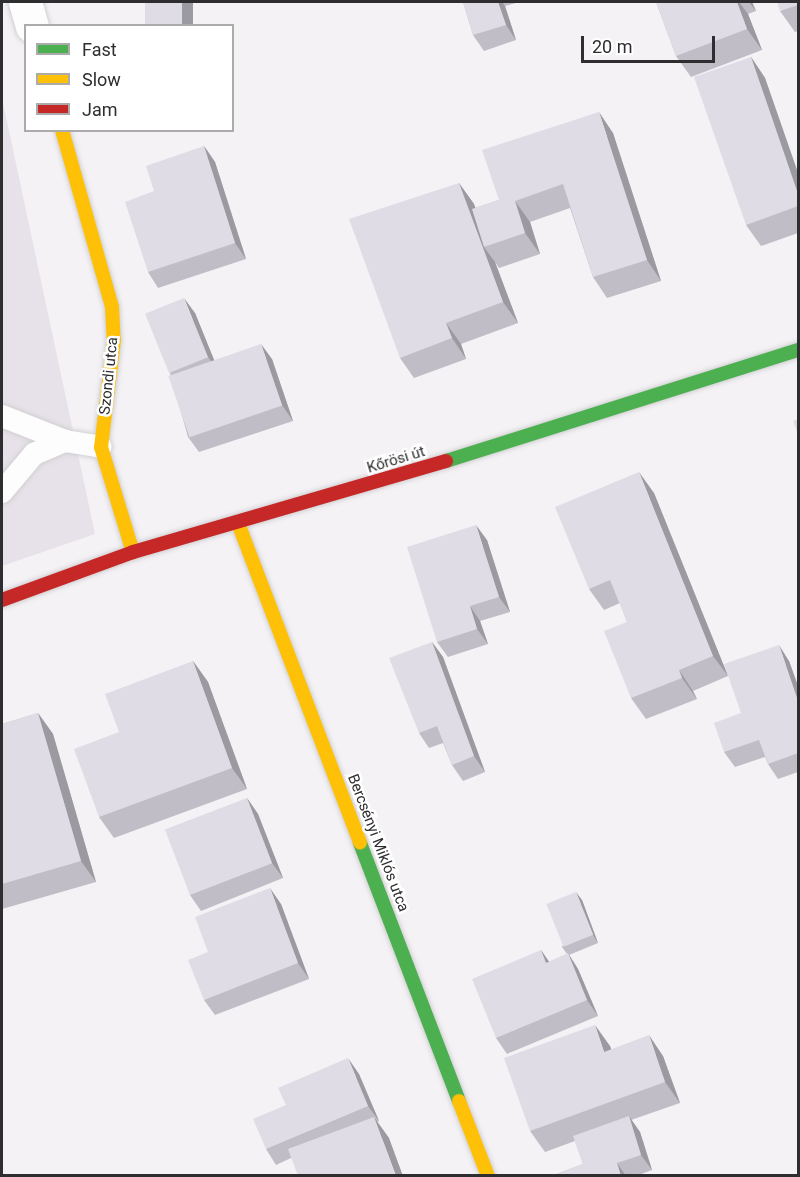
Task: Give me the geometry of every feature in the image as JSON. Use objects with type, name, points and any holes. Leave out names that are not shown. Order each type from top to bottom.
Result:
[{"type":"street","points":[[25,2],[31,24]]},
{"type":"street","name":"Szondi utca","points":[[63,132],[112,306],[114,340],[101,447],[133,552]]},
{"type":"street","name":"Kőrösi út","points":[[2,600],[133,552],[633,406],[798,350]]},
{"type":"street","name":"Bercsényi Miklós utca","points":[[238,523],[488,1176]]},
{"type":"lane","points":[[2,416],[65,441],[101,447]]},
{"type":"lane","points":[[2,492],[19,465],[65,441]]},
{"type":"shaded area","points":[[2,98],[95,534],[2,566]]},
{"type":"building","points":[[145,2],[182,2],[182,24],[145,24]]},
{"type":"building","points":[[463,2],[498,2],[506,25],[473,35]]},
{"type":"building","points":[[656,2],[737,2],[747,29],[676,56]]},
{"type":"building","points":[[777,2],[798,2],[798,5],[780,11]]},
{"type":"building","points":[[751,57],[798,194],[798,206],[746,225],[694,77]]},
{"type":"building","points":[[599,112],[647,260],[593,277],[563,184],[515,201],[525,233],[484,247],[472,209],[499,200],[482,150]]},
{"type":"building","points":[[204,146],[235,243],[148,272],[125,202],[154,191],[146,166]]},
{"type":"building","points":[[459,183],[503,302],[446,323],[452,338],[400,358],[349,219]]},
{"type":"building","points":[[184,298],[208,357],[169,373],[145,314]]},
{"type":"building","points":[[261,344],[282,405],[190,437],[168,376]]},
{"type":"building","points":[[798,419],[798,434],[793,421]]},
{"type":"building","points":[[639,472],[713,656],[679,670],[682,678],[631,698],[604,631],[627,622],[610,580],[589,589],[555,507]]},
{"type":"building","points":[[476,525],[499,597],[470,606],[477,629],[437,642],[407,547]]},
{"type":"building","points":[[432,642],[474,756],[452,765],[437,726],[419,733],[389,658]]},
{"type":"building","points":[[779,645],[798,701],[798,753],[768,764],[759,740],[724,752],[714,723],[741,713],[724,664]]},
{"type":"building","points":[[193,661],[232,768],[99,817],[74,749],[119,732],[105,694]]},
{"type":"building","points":[[38,713],[81,861],[2,884],[2,724]]},
{"type":"building","points":[[247,798],[272,863],[190,895],[165,830]]},
{"type":"building","points":[[270,888],[298,963],[204,1000],[188,960],[208,952],[195,917]]},
{"type":"building","points":[[576,892],[593,935],[564,947],[546,904]]},
{"type":"building","points":[[541,950],[546,963],[568,953],[587,1000],[496,1038],[472,979]]},
{"type":"building","points":[[595,1025],[604,1052],[649,1035],[665,1082],[530,1131],[504,1058]]},
{"type":"building","points":[[348,1058],[368,1106],[266,1149],[253,1119],[286,1105],[278,1088]]},
{"type":"building","points":[[629,1116],[641,1155],[617,1163],[621,1176],[551,1176],[583,1164],[573,1136]]},
{"type":"building","points":[[374,1117],[396,1176],[298,1176],[288,1149]]},
{"type":"traffic: fast","points":[[446,461],[798,350]]},
{"type":"traffic: fast","points":[[360,843],[459,1101]]},
{"type":"traffic: slow","points":[[63,132],[112,307],[114,340],[101,447],[133,552]]},
{"type":"traffic: slow","points":[[238,523],[360,843]]},
{"type":"traffic: slow","points":[[459,1101],[488,1176]]},
{"type":"traffic: jam","points":[[2,600],[133,552],[446,461]]}]
